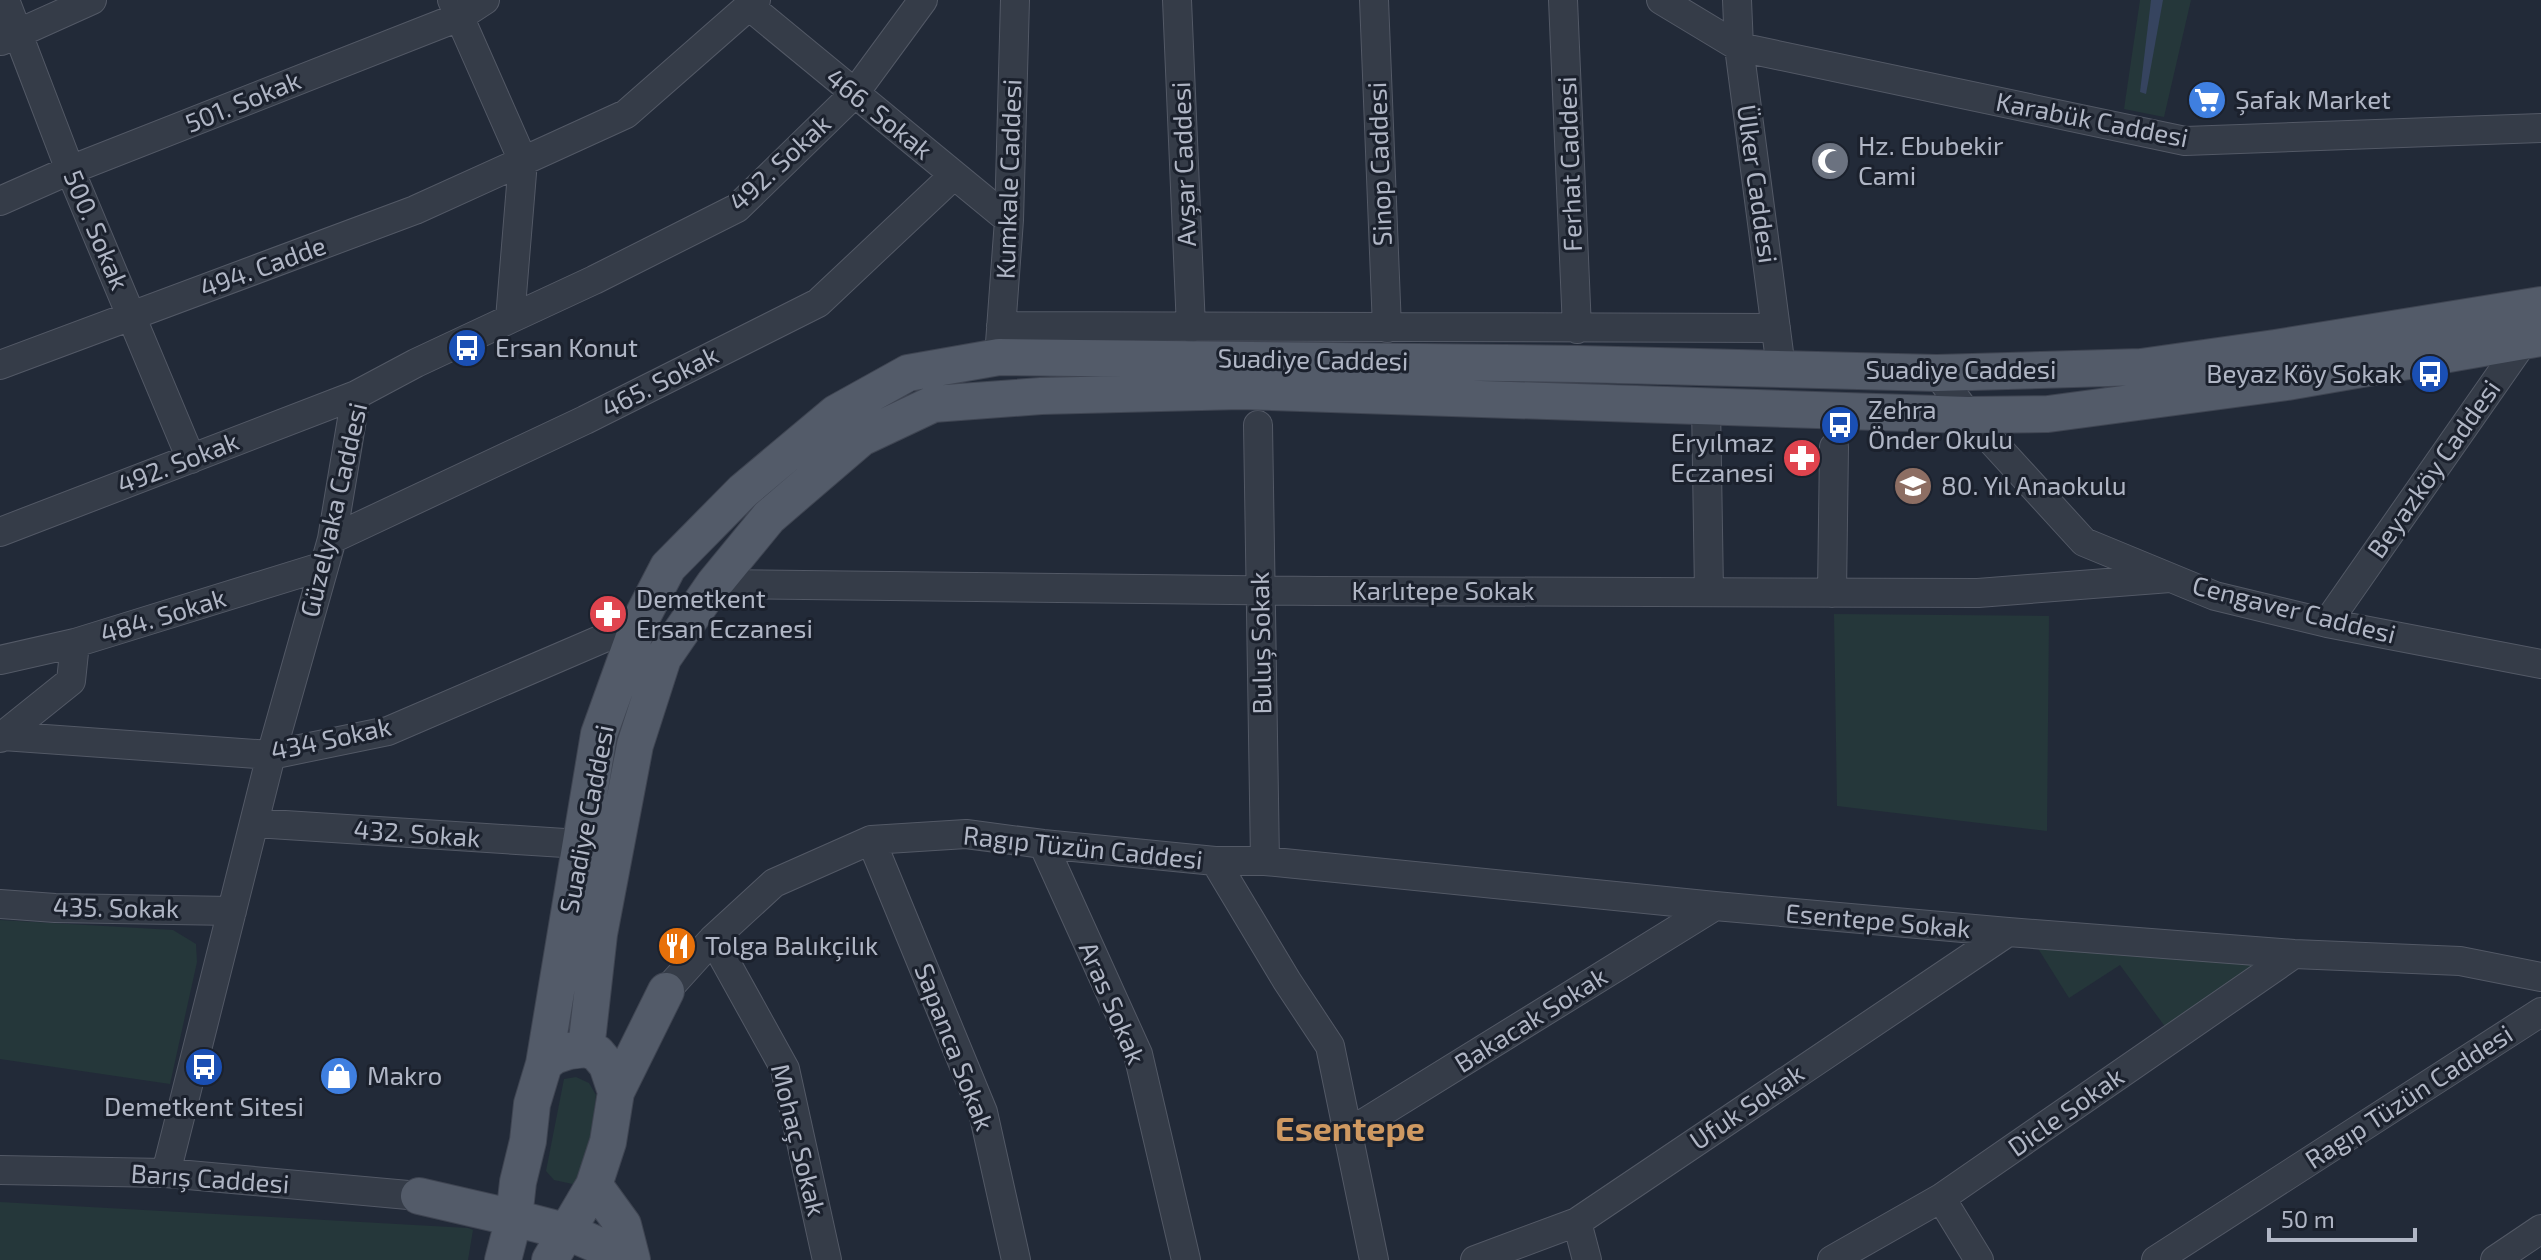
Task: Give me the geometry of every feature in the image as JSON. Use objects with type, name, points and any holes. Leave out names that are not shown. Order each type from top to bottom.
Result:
[{"type":"main road","name":"Suadiye Caddesi","points":[[503,1260],[514,1218],[532,1104],[544,1064],[599,734],[639,623],[668,567],[743,491],[836,413],[908,373],[1000,341],[1279,359],[1937,373],[2141,367],[2541,305]]},
{"type":"main road","name":"Suadiye Caddesi","points":[[592,1051],[599,934],[635,745],[663,658],[714,584],[769,517],[861,438],[933,404],[1041,396],[1241,391],[1968,415],[2048,414],[2287,382],[2535,332]]},
{"type":"main road","name":"Ragıp Tüzün Caddesi","points":[[592,1051],[666,991]]},
{"type":"main road","name":"Ragıp Tüzün Caddesi","points":[[616,1092],[666,991]]},
{"type":"main road","points":[[544,1064],[554,1056],[592,1051],[607,1065],[616,1092],[608,1142],[594,1185],[559,1246]]},
{"type":"main road","name":"Barış Caddesi","points":[[419,1196],[518,1182]]},
{"type":"main road","points":[[514,1218],[559,1246],[632,1260],[623,1225],[594,1185]]},
{"type":"main road","name":"Barış Caddesi","points":[[419,1196],[514,1218]]},
{"type":"street","name":"500. Sokak","points":[[5,0],[9,37],[70,170],[191,459]]},
{"type":"street","points":[[9,37],[92,0]]},
{"type":"street","name":"501. Sokak","points":[[0,201],[455,8],[485,0]]},
{"type":"street","name":"492. Sokak","points":[[510,319],[737,208],[854,94],[923,0]]},
{"type":"street","name":"Kumkale Caddesi","points":[[1000,341],[1009,220],[1015,0]]},
{"type":"street","name":"Avşar Caddesi","points":[[1177,0],[1191,328]]},
{"type":"street","name":"Sinop Caddesi","points":[[1374,0],[1387,328]]},
{"type":"street","name":"Ferhat Caddesi","points":[[1563,0],[1577,329]]},
{"type":"street","name":"Karabük Caddesi","points":[[1661,0],[1739,47],[2185,141],[2541,128]]},
{"type":"street","name":"Ülker Caddesi","points":[[1737,0],[1739,47],[1781,368]]},
{"type":"street","points":[[523,161],[626,114],[753,3]]},
{"type":"street","name":"466. Sokak","points":[[753,3],[854,94],[1009,220]]},
{"type":"street","points":[[455,8],[523,161],[510,319]]},
{"type":"street","name":"494. Cadde","points":[[0,365],[415,210],[523,161]]},
{"type":"street","name":"465. Sokak","points":[[328,552],[818,303],[954,175]]},
{"type":"street","name":"Güzelyaka Caddesi","points":[[166,1173],[271,755],[328,552],[356,395],[510,319]]},
{"type":"street","points":[[1000,341],[1191,328],[1776,328]]},
{"type":"street","name":"Beyazköy Caddesi","points":[[2327,623],[2535,332]]},
{"type":"street","name":"Cengaver Caddesi","points":[[1937,373],[1968,415],[2084,542],[2215,596],[2327,623],[2538,659]]},
{"type":"street","name":"492. Sokak","points":[[0,532],[356,395]]},
{"type":"street","points":[[1706,405],[1709,592]]},
{"type":"street","name":"Buluş Sokak","points":[[1258,425],[1265,861]]},
{"type":"street","points":[[1832,593],[1834,447]]},
{"type":"street","name":"484. Sokak","points":[[0,660],[75,643],[328,552]]},
{"type":"street","name":"Karlıtepe Sokak","points":[[714,584],[1978,593],[2170,578]]},
{"type":"street","name":"434 Sokak","points":[[1,737],[271,755],[388,731],[639,623]]},
{"type":"street","points":[[1,737],[71,681],[75,643]]},
{"type":"street","name":"432. Sokak","points":[[254,823],[580,844]]},
{"type":"street","name":"Ragıp Tüzün Caddesi","points":[[666,991],[713,939],[774,883],[871,840],[966,834],[1215,861],[1330,1046],[1374,1260]]},
{"type":"street","name":"Sapanca Sokak","points":[[871,840],[983,1112],[1016,1260]]},
{"type":"street","name":"Aras Sokak","points":[[1043,844],[1138,1054],[1186,1260]]},
{"type":"street","name":"Esentepe Sokak","points":[[1215,861],[1265,861],[2008,932],[2294,954],[2460,961],[2541,977]]},
{"type":"street","name":"435. Sokak","points":[[0,904],[232,911]]},
{"type":"street","name":"Bakacak Sokak","points":[[1348,1133],[1715,906]]},
{"type":"street","name":"Ufuk Sokak","points":[[1475,1260],[1577,1222],[2008,932]]},
{"type":"street","name":"Mohaç Sokak","points":[[713,939],[785,1069],[827,1260]]},
{"type":"street","name":"Dicle Sokak","points":[[1832,1260],[1941,1198],[2294,954]]},
{"type":"street","name":"Ragıp Tüzün Caddesi","points":[[2156,1260],[2541,1012]]},
{"type":"street","name":"Barış Caddesi","points":[[0,1170],[166,1173],[419,1196]]},
{"type":"street","points":[[1941,1198],[1979,1260]]},
{"type":"street","points":[[1577,1222],[1587,1260]]},
{"type":"street","points":[[2495,1260],[2541,1229]]},
{"type":"shaded area","points":[[2140,0],[2191,0],[2164,117],[2124,109]]},
{"type":"shaded area","points":[[1834,614],[2049,616],[2047,831],[1837,806]]},
{"type":"shaded area","points":[[0,920],[173,930],[196,944],[197,962],[170,1084],[0,1059]]},
{"type":"shaded area","points":[[2034,942],[2268,958],[2166,1028],[2120,965],[2069,998]]},
{"type":"shaded area","points":[[576,1077],[589,1083],[596,1095],[587,1174],[577,1185],[554,1180],[546,1171],[564,1079]]},
{"type":"shaded area","points":[[0,1202],[473,1230],[468,1260],[0,1260]]},
{"type":"water","points":[[2151,0],[2163,0],[2146,94],[2140,92]]},
{"type":"place","name":"Şafak Market","points":[[2207,100]]},
{"type":"place","name":"Hz. Ebubekir Cami","points":[[1830,161]]},
{"type":"place","name":"Ersan Konut","points":[[467,348]]},
{"type":"place","name":"Beyaz Köy Sokak","points":[[2430,374]]},
{"type":"place","name":"Zehra Önder Okulu","points":[[1840,425]]},
{"type":"place","name":"Eryılmaz Eczanesi","points":[[1802,458]]},
{"type":"place","name":"80. Yıl Anaokulu","points":[[1913,486]]},
{"type":"place","name":"Demetkent Ersan Eczanesi","points":[[608,614]]},
{"type":"place","name":"Tolga Balıkçilık","points":[[677,946]]},
{"type":"place","name":"Demetkent Sitesi","points":[[204,1067]]},
{"type":"place","name":"Makro","points":[[339,1076]]},
{"type":"district","name":"Esentepe","points":[[1350,1129]]}]
